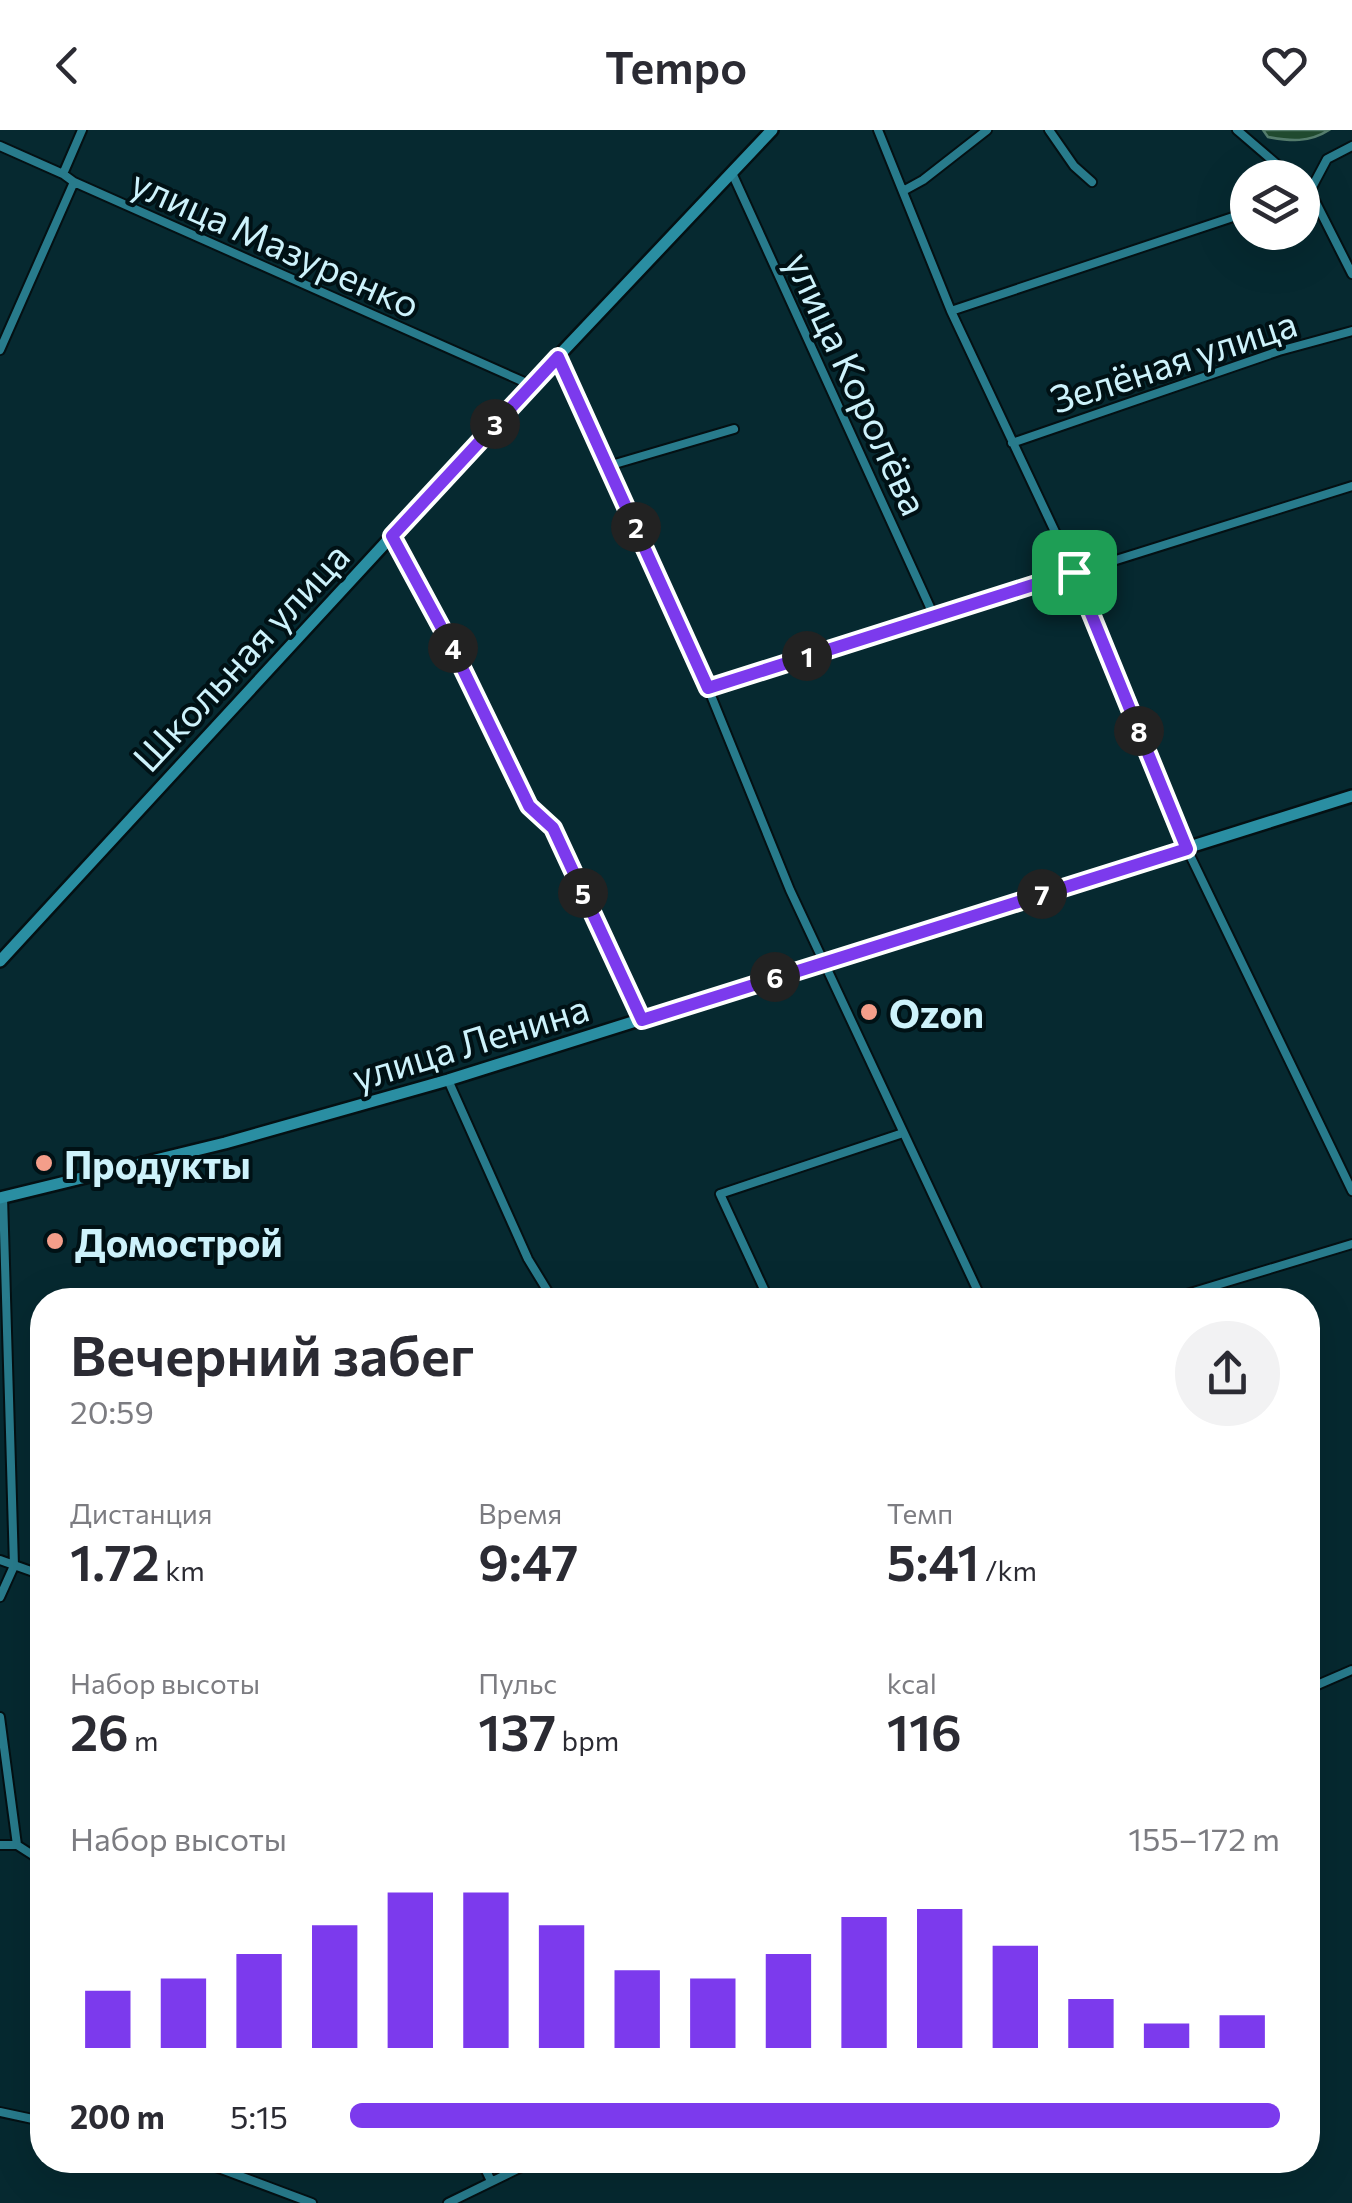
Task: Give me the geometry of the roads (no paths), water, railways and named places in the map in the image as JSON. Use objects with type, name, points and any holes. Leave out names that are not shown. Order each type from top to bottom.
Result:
[{"type":"street","points":[[63,174],[82,130]]},
{"type":"street","name":"Школьная улица","points":[[0,961],[531,385],[772,130]]},
{"type":"street","points":[[878,130],[950,312],[1074,572],[1187,849],[1352,1191]]},
{"type":"street","points":[[903,191],[924,180],[988,130]]},
{"type":"street","points":[[1050,130],[1074,166],[1092,182]]},
{"type":"street","points":[[1237,130],[1272,160]]},
{"type":"street","name":"улица Мазуренко","points":[[0,146],[531,385]]},
{"type":"street","points":[[1320,169],[1327,159],[1352,146]]},
{"type":"street","name":"улица Королёва","points":[[732,173],[934,616]]},
{"type":"street","points":[[0,350],[74,182]]},
{"type":"street","points":[[1320,217],[1352,274]]},
{"type":"street","points":[[950,312],[1230,218]]},
{"type":"street","name":"Зелёная улица","points":[[1012,442],[1262,357],[1352,331]]},
{"type":"street","points":[[558,357],[708,688],[790,890],[976,1288]]},
{"type":"street","points":[[608,466],[734,429]]},
{"type":"street","points":[[708,688],[1352,486]]},
{"type":"street","points":[[392,536],[452,647],[529,806],[553,828],[642,1020]]},
{"type":"street","name":"улица Ленина","points":[[2,1198],[225,1143],[448,1080],[1352,796]]},
{"type":"street","points":[[448,1080],[528,1259],[546,1288]]},
{"type":"street","points":[[763,1288],[720,1194],[903,1133]]},
{"type":"street","points":[[0,1597],[14,1566],[2,1198]]},
{"type":"street","points":[[1207,1288],[1352,1244]]},
{"type":"street","points":[[0,1560],[30,1572]]},
{"type":"street","points":[[1320,1684],[1352,1670]]},
{"type":"street","points":[[0,1717],[16,1845]]},
{"type":"street","points":[[0,1845],[16,1845],[30,1854]]},
{"type":"street","points":[[0,2112],[30,2118]]},
{"type":"street","points":[[232,2173],[312,2203]]},
{"type":"street","points":[[488,2173],[491,2180]]},
{"type":"street","points":[[448,2203],[507,2173]]},
{"type":"place","name":"Ozon","points":[[869,1012]]},
{"type":"place","name":"Продукты","points":[[44,1163]]},
{"type":"place","name":"Домострой","points":[[55,1241]]}]
